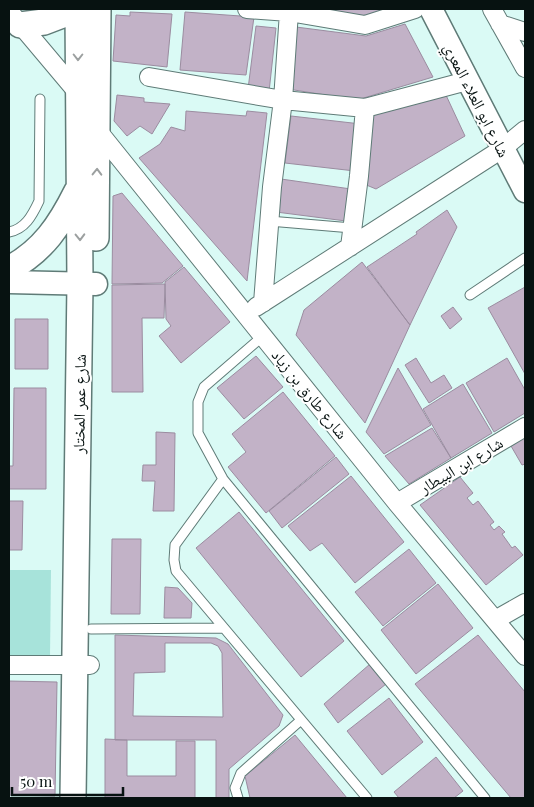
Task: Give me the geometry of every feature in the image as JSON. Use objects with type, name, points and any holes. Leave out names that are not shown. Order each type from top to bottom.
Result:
[{"type":"main road","name":"شارع عمر المختار","points":[[78,9],[79,187],[88,284],[91,629],[82,665],[88,798]]},
{"type":"main road","points":[[14,18],[44,22],[78,9]]},
{"type":"main road","name":"شارع عمر المختار","points":[[73,798],[82,665],[88,284],[98,131],[98,9]]},
{"type":"main road","points":[[9,269],[31,256],[50,238],[62,220],[79,187]]},
{"type":"street","points":[[246,9],[289,12],[365,26],[415,9]]},
{"type":"street","name":"شارع ابو العلاء المعري","points":[[431,9],[525,191]]},
{"type":"street","points":[[263,303],[269,221],[283,100],[289,12]]},
{"type":"street","points":[[496,16],[525,32]]},
{"type":"street","points":[[496,16],[525,68]]},
{"type":"street","points":[[14,18],[78,93]]},
{"type":"street","points":[[148,76],[283,100],[364,108],[467,81]]},
{"type":"street","points":[[350,247],[364,108]]},
{"type":"street","points":[[246,314],[502,148],[525,130]]},
{"type":"street","name":"شارع طارق بن زياد","points":[[98,131],[397,503],[525,656]]},
{"type":"street","points":[[502,148],[525,142]]},
{"type":"street","points":[[9,282],[88,284]]},
{"type":"street","name":"شارع ابن البيطار","points":[[397,503],[525,427]]},
{"type":"street","points":[[495,620],[525,603]]},
{"type":"street","points":[[9,665],[82,665]]},
{"type":"lane","points":[[9,232],[18,230],[32,217],[39,202],[40,99]]},
{"type":"lane","points":[[269,221],[352,228]]},
{"type":"lane","points":[[470,295],[525,258]]},
{"type":"lane","points":[[263,336],[204,387],[198,402],[198,433],[224,479],[485,798]]},
{"type":"lane","points":[[224,479],[175,545],[174,560],[176,571],[367,798]]},
{"type":"lane","points":[[91,629],[224,628]]},
{"type":"lane","points":[[238,798],[236,788],[240,773],[301,720]]},
{"type":"green space","points":[[9,570],[51,570],[50,657],[9,657]]},
{"type":"building","points":[[294,9],[389,9],[362,18]]},
{"type":"building","points":[[130,12],[172,14],[167,67],[113,61],[116,15],[130,16]]},
{"type":"building","points":[[185,12],[254,17],[246,75],[180,70]]},
{"type":"building","points":[[405,24],[433,77],[357,100],[288,89],[296,27],[366,36]]},
{"type":"building","points":[[256,26],[276,28],[269,92],[248,89]]},
{"type":"building","points":[[445,93],[465,136],[376,189],[364,184],[368,110]]},
{"type":"building","points":[[117,95],[144,98],[144,102],[170,104],[152,134],[140,126],[127,136],[114,121]]},
{"type":"building","points":[[186,111],[246,116],[247,111],[267,113],[247,281],[139,158],[160,144],[171,127],[185,131]]},
{"type":"building","points":[[291,116],[361,124],[355,171],[285,163]]},
{"type":"building","points":[[281,179],[351,189],[346,221],[276,212]]},
{"type":"building","points":[[122,193],[183,266],[162,283],[112,284],[113,196]]},
{"type":"building","points":[[447,210],[457,227],[410,325],[367,267],[417,234],[416,232]]},
{"type":"building","points":[[362,262],[410,325],[365,423],[296,335],[304,310]]},
{"type":"building","points":[[184,267],[230,322],[181,363],[159,336],[171,326],[166,319],[165,282]]},
{"type":"building","points":[[165,284],[164,318],[142,318],[143,392],[112,392],[112,285]]},
{"type":"building","points":[[525,287],[525,374],[488,308]]},
{"type":"building","points":[[453,307],[462,319],[450,329],[441,316]]},
{"type":"building","points":[[15,319],[48,319],[48,369],[15,369]]},
{"type":"building","points":[[256,356],[283,387],[244,419],[217,388]]},
{"type":"building","points":[[416,358],[431,383],[444,375],[452,388],[429,403],[405,365]]},
{"type":"building","points":[[507,358],[525,390],[525,413],[494,432],[466,383]]},
{"type":"building","points":[[398,368],[431,425],[384,454],[366,432]]},
{"type":"building","points":[[463,384],[492,433],[451,458],[423,409]]},
{"type":"building","points":[[14,388],[46,388],[46,489],[9,489],[9,466],[13,466]]},
{"type":"building","points":[[283,392],[335,456],[266,513],[228,467],[246,452],[232,434]]},
{"type":"building","points":[[432,428],[451,458],[409,484],[385,456]]},
{"type":"building","points":[[156,432],[175,433],[174,511],[153,511],[155,481],[142,481],[143,465],[156,465]]},
{"type":"building","points":[[525,437],[525,464],[522,465],[511,446]]},
{"type":"building","points":[[336,457],[349,474],[282,528],[269,511]]},
{"type":"building","points":[[351,476],[404,542],[355,583],[322,543],[310,551],[288,526]]},
{"type":"building","points":[[460,477],[473,493],[467,498],[473,505],[478,501],[494,522],[490,525],[494,530],[499,526],[505,532],[502,534],[512,548],[515,546],[523,555],[486,585],[420,505]]},
{"type":"building","points":[[9,501],[23,501],[22,550],[9,550]]},
{"type":"building","points":[[239,512],[344,641],[301,677],[196,548]]},
{"type":"building","points":[[112,539],[141,539],[140,614],[111,614]]},
{"type":"building","points":[[409,549],[436,583],[383,626],[355,592]]},
{"type":"building","points":[[438,584],[473,628],[416,674],[381,630]]},
{"type":"building","points":[[165,587],[178,588],[192,603],[191,618],[164,618]]},
{"type":"building","points":[[115,635],[216,638],[228,644],[283,715],[279,726],[229,769],[229,798],[216,798],[216,740],[115,740]],"holes":[[[165,643],[211,643],[218,646],[222,653],[223,717],[133,716],[134,673],[165,672]]]},
{"type":"building","points":[[478,635],[525,692],[525,798],[511,798],[415,684]]},
{"type":"building","points":[[370,664],[386,684],[338,723],[324,704]]},
{"type":"building","points":[[9,681],[57,682],[55,796],[9,795]]},
{"type":"building","points":[[389,698],[423,742],[382,775],[347,731]]},
{"type":"building","points":[[295,735],[347,798],[250,798],[245,776]]},
{"type":"building","points":[[105,739],[127,740],[127,776],[176,776],[176,741],[195,741],[195,798],[105,798]]},
{"type":"building","points":[[436,757],[463,791],[454,798],[399,798],[394,792]]}]
